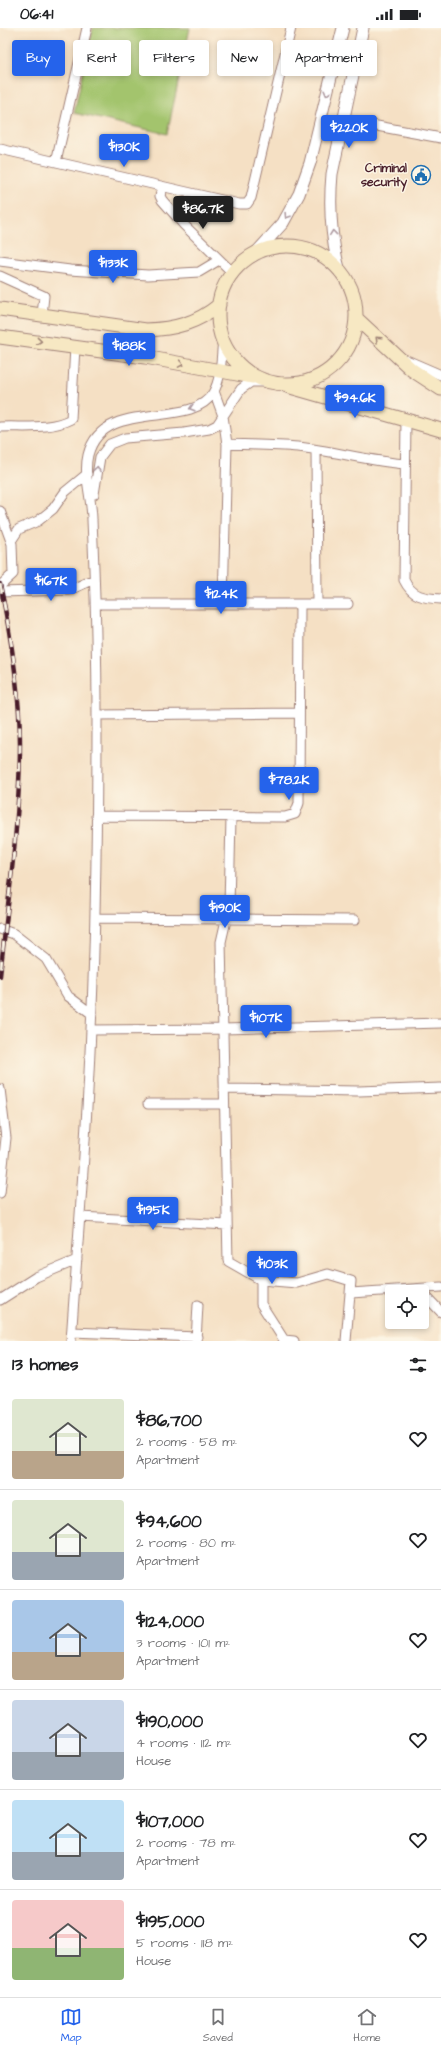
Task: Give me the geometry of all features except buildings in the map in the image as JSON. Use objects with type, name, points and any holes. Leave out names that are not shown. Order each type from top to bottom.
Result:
[{"type":"main road","points":[[300,248],[326,259],[340,272],[353,293],[356,318],[354,333],[349,346],[341,359],[331,369],[318,377],[305,382],[290,384],[268,381],[248,372],[236,362],[223,340],[219,322],[219,305],[224,288],[233,273],[253,256],[271,249],[300,248]]},
{"type":"main road","points":[[0,309],[146,330],[158,330],[194,321],[205,316],[219,305]]},
{"type":"main road","points":[[356,318],[412,370],[441,389]]},
{"type":"main road","points":[[0,337],[76,347],[219,370],[268,381],[441,430]]},
{"type":"street","points":[[56,162],[87,28]]},
{"type":"street","points":[[0,149],[162,188],[238,204],[247,204],[251,198],[291,28]]},
{"type":"street","points":[[253,256],[283,223],[299,194],[310,163],[343,28]]},
{"type":"street","points":[[340,272],[333,234],[330,193],[334,161],[345,120],[363,28]]},
{"type":"street","points":[[345,120],[441,138]]},
{"type":"street","points":[[162,188],[160,196],[162,200],[184,225],[233,273]]},
{"type":"street","points":[[0,261],[70,270],[148,275],[199,272],[219,260]]},
{"type":"street","points":[[0,276],[44,296],[42,315]]},
{"type":"street","points":[[198,1305],[196,1339],[71,1336],[92,1014],[95,918],[97,715],[95,604],[92,508],[87,474],[88,459],[91,447],[97,437],[106,428],[126,420],[197,407],[204,403],[214,391],[219,370],[223,340]]},
{"type":"street","points":[[0,427],[60,425],[71,419],[76,347]]},
{"type":"street","points":[[396,356],[441,375]]},
{"type":"street","points":[[92,508],[97,465],[102,452],[110,444],[125,438],[184,433],[209,429],[217,425],[235,396],[245,385],[251,382],[268,381]]},
{"type":"street","points":[[214,391],[223,416],[227,444],[223,604]]},
{"type":"street","points":[[406,420],[404,580],[412,592],[418,596],[441,599]]},
{"type":"street","points":[[227,444],[298,447],[378,462],[405,464]]},
{"type":"street","points":[[316,450],[317,604]]},
{"type":"street","points":[[11,541],[19,529],[38,521],[53,509],[65,492],[87,474]]},
{"type":"street","points":[[0,511],[11,541],[13,574],[0,586]]},
{"type":"street","points":[[0,592],[70,590],[94,579]]},
{"type":"street","points":[[95,604],[348,604]]},
{"type":"street","points":[[96,816],[285,817],[291,816],[298,809],[300,604]]},
{"type":"street","points":[[97,715],[299,713]]},
{"type":"street","points":[[231,817],[229,907],[221,942],[228,1261],[261,1280],[297,1283],[328,1274],[351,1281],[346,1341]]},
{"type":"street","points":[[95,918],[355,920]]},
{"type":"street","points":[[0,930],[14,934],[46,959],[68,996],[92,1014]]},
{"type":"street","points":[[91,1030],[223,1030],[441,1023]]},
{"type":"street","points":[[224,1089],[359,1091],[441,1088]]},
{"type":"street","points":[[0,1089],[6,1138],[0,1193]]},
{"type":"street","points":[[148,1104],[224,1104]]},
{"type":"street","points":[[80,1216],[227,1225]]},
{"type":"street","points":[[0,1300],[36,1277],[77,1260]]},
{"type":"street","points":[[261,1280],[261,1304],[284,1340],[294,1341]]},
{"type":"street","points":[[429,1289],[441,1287]]},
{"type":"street","points":[[350,1292],[385,1292]]},
{"type":"street","points":[[429,1299],[441,1312]]},
{"type":"green space","points":[[93,28],[190,28],[187,40],[139,40],[139,76],[180,76],[167,134],[74,113],[82,76],[131,76],[131,40],[90,40]]},
{"type":"railway","points":[[0,584],[8,623],[17,683],[20,724],[16,831],[0,976]]},
{"type":"place","name":"Criminal security","points":[[421,175]]}]
